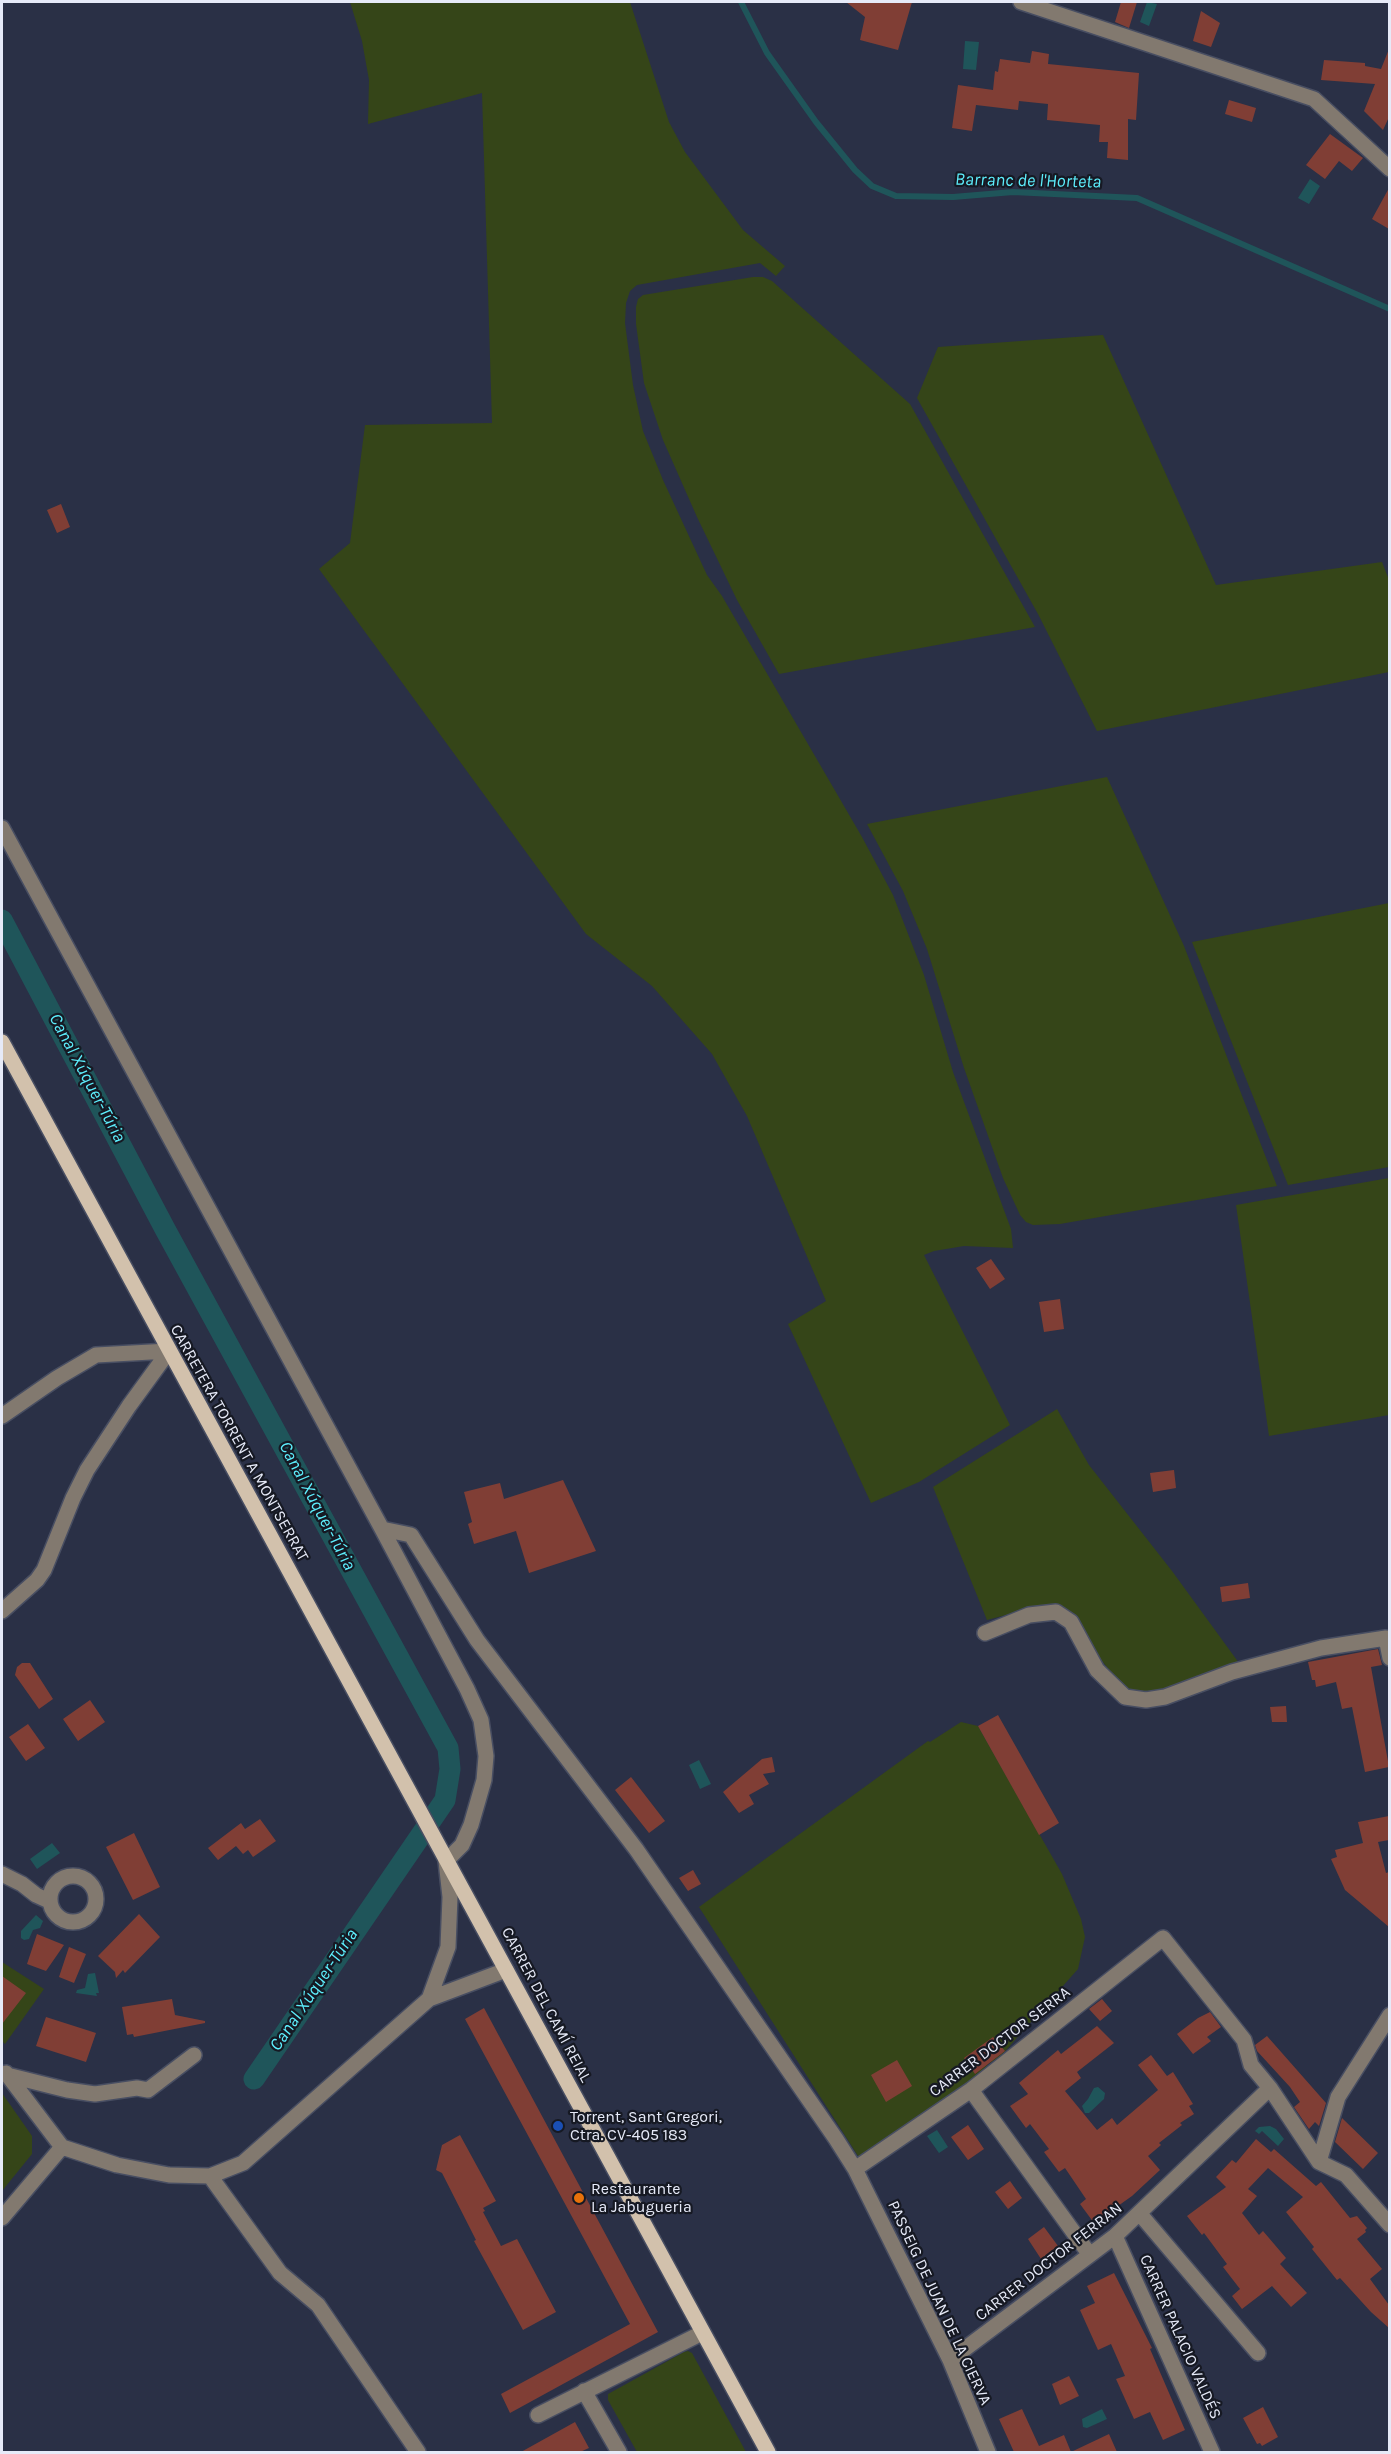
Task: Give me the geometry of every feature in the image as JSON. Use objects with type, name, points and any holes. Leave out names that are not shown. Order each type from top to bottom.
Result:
[{"type":"main road","name":"CARRETERA TORRENT A MONTSERRAT","points":[[2,1042],[444,1856]]},
{"type":"main road","name":"CARRER DEL CAMÍ REIAL","points":[[444,1856],[768,2452]]},
{"type":"street","points":[[1021,2],[1314,99],[1389,169]]},
{"type":"street","points":[[2,828],[382,1530],[467,1689],[481,1720],[486,1756],[484,1780],[471,1826],[462,1845],[444,1856],[450,1897],[448,1947],[429,1999]]},
{"type":"street","points":[[2,1416],[57,1378],[96,1355],[169,1351]]},
{"type":"street","points":[[2,1611],[37,1580],[44,1570],[73,1498],[87,1470],[169,1351]]},
{"type":"street","name":"PASSEIG DE JUAN DE LA CIERVA","points":[[382,1530],[411,1535],[477,1640],[636,1849],[855,2169],[950,2360],[988,2452]]},
{"type":"street","points":[[985,1633],[1029,1615],[1056,1612],[1071,1622],[1097,1670],[1125,1697],[1146,1700],[1166,1697],[1232,1672],[1321,1648],[1386,1638],[1389,1658]]},
{"type":"street","points":[[2,1874],[50,1901]]},
{"type":"street","name":"CARRER DOCTOR SERRA","points":[[855,2169],[971,2091],[1163,1938],[1244,2040],[1251,2065],[1270,2088]]},
{"type":"street","points":[[4,2071],[62,2147],[117,2165],[169,2175],[210,2176],[243,2163],[429,1999],[506,1970]]},
{"type":"street","points":[[1319,2162],[1338,2097],[1388,2024]]},
{"type":"street","points":[[4,2071],[68,2090],[95,2094],[137,2088],[148,2090],[194,2055]]},
{"type":"street","points":[[1270,2088],[1319,2162],[1346,2175],[1389,2225]]},
{"type":"street","name":"CARRER DOCTOR FERRAN","points":[[950,2360],[1115,2236],[1270,2088]]},
{"type":"street","points":[[971,2091],[1090,2255]]},
{"type":"street","points":[[2,2218],[62,2147]]},
{"type":"street","points":[[210,2176],[280,2273],[318,2305],[418,2452]]},
{"type":"street","points":[[1140,2214],[1258,2353]]},
{"type":"street","name":"CARRER PALACIO VALDÉS","points":[[1115,2236],[1212,2452]]},
{"type":"street","points":[[538,2415],[702,2333]]},
{"type":"street","points":[[584,2391],[619,2452]]},
{"type":"shaded area","points":[[350,2],[630,2],[669,122],[685,152],[743,230],[785,266],[776,276],[760,263],[637,285],[630,291],[626,303],[625,323],[633,385],[643,431],[663,480],[707,575],[722,596],[862,837],[893,895],[924,975],[953,1072],[1011,1229],[1013,1248],[964,1246],[924,1255],[1010,1425],[919,1482],[871,1503],[788,1324],[826,1301],[747,1116],[712,1054],[652,986],[586,934],[319,569],[350,543],[365,425],[492,423],[482,93],[368,124],[369,80],[362,41]]},
{"type":"shaded area","points":[[1147,2],[1157,4],[1149,26],[1140,22]]},
{"type":"shaded area","points":[[965,41],[979,42],[976,70],[963,69]]},
{"type":"shaded area","points":[[1310,179],[1320,186],[1309,204],[1298,198]]},
{"type":"shaded area","points":[[763,277],[772,281],[910,404],[1035,627],[779,674],[737,600],[663,440],[644,383],[636,324],[636,307],[638,299],[643,295]]},
{"type":"shaded area","points":[[1103,335],[1216,585],[1382,562],[1389,580],[1389,672],[1097,731],[1038,614],[917,398],[938,347]]},
{"type":"shaded area","points":[[1107,777],[1184,946],[1277,1186],[1060,1224],[1033,1225],[1026,1222],[1020,1215],[1003,1178],[964,1068],[927,949],[903,891],[867,824]]},
{"type":"shaded area","points":[[1389,903],[1389,1167],[1288,1185],[1192,942]]},
{"type":"shaded area","points":[[1389,1178],[1389,1415],[1269,1436],[1236,1205]]},
{"type":"shaded area","points":[[1057,1409],[1089,1465],[1172,1571],[1239,1663],[1175,1689],[1140,1693],[1126,1690],[1119,1683],[1096,1653],[1075,1619],[1062,1607],[1021,1611],[987,1620],[933,1487]]},
{"type":"shaded area","points":[[961,1722],[978,1726],[1062,1874],[1081,1919],[1085,1937],[1078,1969],[1000,2057],[988,2064],[971,2086],[860,2159],[699,1907],[928,1741],[930,1742]]},
{"type":"shaded area","points":[[699,1760],[711,1784],[700,1789],[689,1765]]},
{"type":"shaded area","points":[[52,1843],[60,1853],[37,1869],[30,1859]]},
{"type":"shaded area","points":[[36,1915],[43,1921],[40,1928],[33,1930],[29,1939],[24,1940],[21,1938],[21,1931]]},
{"type":"shaded area","points":[[2,1962],[44,1989],[5,2044],[2,2041]]},
{"type":"shaded area","points":[[95,1973],[99,1993],[96,1993],[97,1996],[76,1993],[77,1990],[85,1988],[88,1974]]},
{"type":"shaded area","points":[[1098,2087],[1105,2093],[1104,2099],[1089,2113],[1085,2113],[1082,2106],[1094,2088]]},
{"type":"shaded area","points":[[2,2093],[32,2136],[32,2154],[2,2191]]},
{"type":"shaded area","points":[[1270,2126],[1276,2129],[1284,2139],[1278,2146],[1262,2131],[1259,2134],[1255,2131],[1259,2127]]},
{"type":"shaded area","points":[[937,2130],[948,2147],[939,2153],[927,2136]]},
{"type":"shaded area","points":[[688,2351],[692,2353],[746,2452],[637,2452],[608,2400],[608,2394]]},
{"type":"shaded area","points":[[1102,2409],[1107,2419],[1087,2428],[1083,2427],[1082,2419]]},
{"type":"building","points":[[846,2],[912,2],[898,50],[860,40],[865,17]]},
{"type":"building","points":[[1121,2],[1137,2],[1129,28],[1115,22]]},
{"type":"building","points":[[1201,11],[1220,23],[1211,47],[1193,41]]},
{"type":"building","points":[[1389,49],[1389,117],[1383,130],[1364,111],[1375,84],[1321,80],[1324,60],[1365,63],[1365,66],[1381,69]]},
{"type":"building","points":[[1032,51],[1049,54],[1048,64],[1139,73],[1136,120],[1128,119],[1128,160],[1107,158],[1108,142],[1099,142],[1100,125],[1047,120],[1048,104],[1019,101],[1018,110],[976,105],[972,131],[952,128],[958,85],[993,90],[995,71],[998,72],[1000,59],[1030,63]]},
{"type":"building","points":[[1229,100],[1256,108],[1252,122],[1225,114]]},
{"type":"building","points":[[1330,134],[1363,158],[1352,171],[1339,161],[1325,179],[1306,165]]},
{"type":"building","points":[[1389,188],[1389,229],[1372,219]]},
{"type":"building","points":[[61,504],[70,527],[57,533],[47,510]]},
{"type":"building","points":[[991,1259],[1005,1279],[990,1289],[976,1268]]},
{"type":"building","points":[[1060,1299],[1064,1329],[1044,1332],[1039,1302]]},
{"type":"building","points":[[1174,1470],[1176,1488],[1153,1492],[1150,1473]]},
{"type":"building","points":[[563,1480],[596,1551],[529,1573],[516,1531],[474,1544],[468,1524],[472,1522],[464,1492],[500,1483],[504,1499]]},
{"type":"building","points":[[1248,1583],[1250,1598],[1222,1602],[1220,1587]]},
{"type":"building","points":[[1378,1649],[1382,1665],[1371,1667],[1389,1767],[1365,1772],[1352,1707],[1342,1709],[1336,1682],[1316,1687],[1308,1662]]},
{"type":"building","points":[[22,1663],[30,1663],[53,1699],[39,1709],[15,1675],[17,1667]]},
{"type":"building","points":[[90,1700],[105,1722],[78,1741],[63,1719]]},
{"type":"building","points":[[1286,1706],[1287,1722],[1272,1722],[1270,1707]]},
{"type":"building","points":[[998,1715],[1059,1823],[1039,1835],[978,1726]]},
{"type":"building","points":[[28,1724],[45,1748],[26,1761],[9,1737]]},
{"type":"building","points":[[772,1757],[775,1772],[763,1774],[769,1784],[749,1795],[754,1804],[739,1813],[723,1792],[762,1759]]},
{"type":"building","points":[[631,1777],[665,1821],[649,1833],[615,1790]]},
{"type":"building","points":[[1389,1816],[1389,1840],[1378,1842],[1386,1873],[1389,1872],[1389,1927],[1345,1890],[1331,1859],[1337,1857],[1335,1850],[1363,1843],[1358,1822]]},
{"type":"building","points":[[260,1819],[276,1841],[253,1857],[248,1850],[243,1854],[236,1846],[218,1860],[208,1848],[241,1823],[245,1829]]},
{"type":"building","points":[[134,1833],[160,1887],[133,1900],[106,1847]]},
{"type":"building","points":[[693,1870],[701,1884],[688,1891],[679,1878]]},
{"type":"building","points":[[139,1914],[160,1937],[125,1973],[123,1970],[116,1978],[115,1972],[98,1956]]},
{"type":"building","points":[[37,1934],[64,1945],[46,1971],[27,1964]]},
{"type":"building","points":[[69,1947],[86,1954],[74,1983],[59,1977]]},
{"type":"building","points":[[2,1976],[26,1993],[2,2024]]},
{"type":"building","points":[[172,1999],[175,2015],[205,2021],[205,2023],[134,2037],[133,2034],[127,2035],[122,2007]]},
{"type":"building","points":[[1102,1999],[1112,2011],[1100,2021],[1089,2009]]},
{"type":"building","points":[[484,2008],[658,2332],[510,2413],[501,2394],[630,2324],[465,2019]]},
{"type":"building","points":[[1210,2012],[1221,2027],[1207,2037],[1211,2041],[1193,2054],[1177,2034]]},
{"type":"building","points":[[46,2017],[96,2033],[86,2062],[36,2046]]},
{"type":"building","points":[[1097,2026],[1114,2043],[1077,2072],[1081,2078],[1065,2091],[1097,2130],[1112,2118],[1117,2125],[1158,2090],[1138,2065],[1151,2055],[1167,2076],[1173,2072],[1193,2104],[1189,2106],[1194,2114],[1180,2123],[1182,2125],[1159,2143],[1161,2145],[1148,2156],[1160,2170],[1132,2196],[1094,2223],[1080,2204],[1086,2199],[1065,2168],[1059,2172],[1044,2152],[1049,2149],[1030,2124],[1026,2128],[1010,2106],[1028,2094],[1019,2083],[1058,2050],[1061,2054]]},
{"type":"building","points":[[1267,2036],[1326,2103],[1319,2126],[1315,2122],[1309,2129],[1294,2107],[1300,2102],[1290,2087],[1257,2051],[1255,2045]]},
{"type":"building","points":[[993,2037],[1005,2051],[975,2074],[964,2058]]},
{"type":"building","points":[[897,2060],[912,2086],[886,2102],[871,2075]]},
{"type":"building","points":[[1342,2118],[1378,2153],[1363,2169],[1335,2142]]},
{"type":"building","points":[[968,2125],[984,2149],[968,2160],[951,2137]]},
{"type":"building","points":[[460,2135],[496,2201],[483,2208],[485,2211],[483,2212],[501,2246],[517,2239],[556,2312],[523,2330],[474,2241],[476,2240],[442,2173],[436,2170],[442,2145]]},
{"type":"building","points":[[1256,2139],[1271,2152],[1274,2149],[1316,2186],[1321,2182],[1350,2218],[1357,2216],[1367,2228],[1366,2232],[1357,2239],[1382,2269],[1370,2279],[1389,2305],[1389,2328],[1340,2278],[1337,2280],[1312,2249],[1314,2247],[1286,2212],[1303,2197],[1268,2168],[1248,2189],[1257,2196],[1242,2213],[1259,2235],[1263,2231],[1286,2258],[1280,2264],[1307,2293],[1291,2307],[1272,2286],[1242,2309],[1232,2296],[1240,2289],[1223,2267],[1227,2264],[1204,2233],[1202,2235],[1187,2216],[1226,2187],[1216,2177],[1232,2160],[1236,2163]]},
{"type":"building","points":[[1010,2181],[1022,2198],[1008,2209],[995,2192]]},
{"type":"building","points":[[1044,2227],[1058,2246],[1041,2259],[1028,2239]]},
{"type":"building","points":[[1114,2273],[1152,2348],[1150,2349],[1185,2430],[1163,2440],[1150,2412],[1134,2419],[1116,2379],[1125,2376],[1111,2344],[1098,2350],[1080,2310],[1095,2303],[1087,2286]]},
{"type":"building","points":[[1069,2376],[1079,2396],[1060,2405],[1052,2384]]},
{"type":"building","points":[[1263,2407],[1278,2437],[1262,2446],[1260,2443],[1257,2444],[1243,2418]]},
{"type":"building","points":[[1022,2409],[1039,2446],[1064,2435],[1071,2452],[1014,2452],[999,2419]]},
{"type":"building","points":[[575,2422],[589,2448],[580,2452],[521,2452]]},
{"type":"building","points":[[1109,2434],[1117,2452],[1071,2452]]},
{"type":"waterway","name":"Barranc de l'Horteta","points":[[741,2],[767,53],[816,122],[855,170],[872,186],[896,196],[953,197],[1013,192],[1137,198],[1390,309]]},
{"type":"waterway","name":"Canal Xúquer-Túria","points":[[2,920],[165,1229],[448,1748],[450,1769],[445,1800],[254,2079]]},
{"type":"place","name":"Torrent, Sant Gregori, Ctra. CV-405 183","points":[[558,2126]]},
{"type":"place","name":"Restaurante La Jabugueria","points":[[579,2198]]}]
